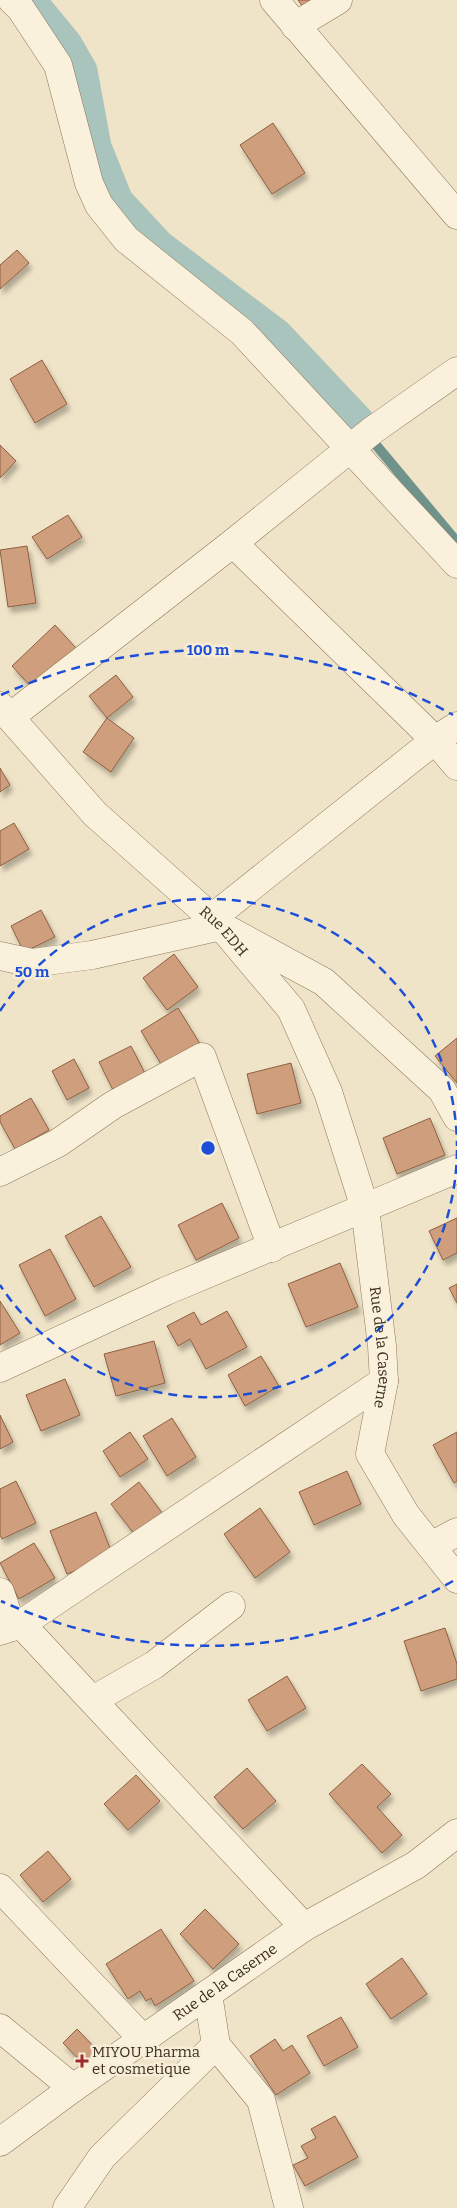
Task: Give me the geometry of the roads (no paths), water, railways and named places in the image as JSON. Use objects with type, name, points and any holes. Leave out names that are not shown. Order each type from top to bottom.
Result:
[{"type":"street","points":[[12,0],[22,9],[58,65],[89,183],[99,205],[126,240],[242,332],[457,564]]},
{"type":"street","points":[[274,0],[457,215]]},
{"type":"street","points":[[295,26],[338,0]]},
{"type":"street","points":[[5,712],[233,543],[373,430],[457,370]]},
{"type":"street","points":[[233,543],[446,733],[457,766]]},
{"type":"street","name":"Rue EDH","points":[[5,712],[95,814],[216,922],[291,1009],[328,1092],[365,1208]]},
{"type":"street","points":[[0,956],[32,963],[83,956],[216,922],[446,733]]},
{"type":"street","points":[[216,922],[324,982],[442,1090],[457,1117]]},
{"type":"street","points":[[0,1172],[58,1143],[114,1106],[202,1057],[272,1248]]},
{"type":"street","points":[[0,1368],[166,1291],[457,1169]]},
{"type":"street","name":"Rue de la Caserne","points":[[365,1208],[382,1346],[384,1381],[370,1454],[406,1515],[457,1579]]},
{"type":"street","points":[[11,1627],[384,1381]]},
{"type":"street","points":[[431,1546],[457,1532]]},
{"type":"street","points":[[0,1592],[11,1627],[93,1700],[304,1927]]},
{"type":"street","points":[[93,1700],[154,1665],[231,1606]]},
{"type":"street","name":"Rue de la Caserne","points":[[0,2142],[72,2088],[304,1927],[416,1865],[457,1833]]},
{"type":"street","points":[[0,1888],[143,2039]]},
{"type":"street","points":[[208,1994],[216,2046],[261,2100],[289,2208]]},
{"type":"street","points":[[0,2028],[72,2088]]},
{"type":"street","points":[[67,2208],[102,2157],[216,2046]]},
{"type":"waterway","points":[[28,0],[65,45],[80,71],[94,147],[116,202],[158,247],[276,336],[357,422]]},
{"type":"waterway","points":[[376,445],[457,542]]},
{"type":"place","name":"MIYOU Pharma et cosmetique","points":[[82,2061]]}]
